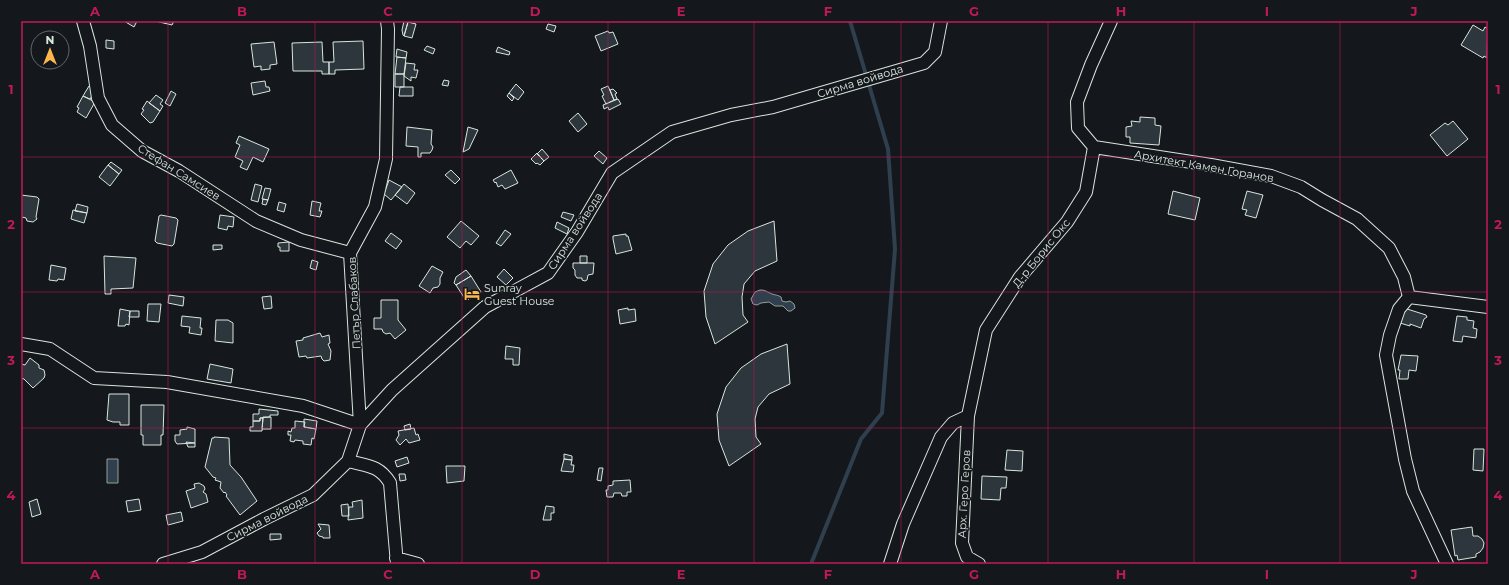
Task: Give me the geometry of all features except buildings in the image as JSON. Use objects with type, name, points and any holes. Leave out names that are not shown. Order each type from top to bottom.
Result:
[{"type":"street","name":"Стефан Самсиев","points":[[83,21],[90,46],[98,98],[112,125],[142,150],[179,171],[256,221],[301,240],[350,253]]},
{"type":"street","name":"Петър Слабаков","points":[[360,425],[350,253],[375,207],[386,159],[387,21]]},
{"type":"street","name":"Сирма войвода","points":[[163,564],[202,552],[312,495],[348,461],[360,425],[392,390],[485,307],[548,273],[577,232],[612,173],[672,132],[731,115],[773,107],[881,74],[924,63],[934,52],[941,21]]},
{"type":"street","points":[[1094,147],[1078,128],[1077,102],[1090,65],[1110,21]]},
{"type":"street","name":"Архитект Камен Горанов","points":[[1094,147],[1270,176],[1302,187],[1357,219],[1389,248],[1404,277],[1409,297]]},
{"type":"street","name":"Д-р Борис Окс","points":[[968,416],[986,330],[1020,277],[1067,222],[1086,192],[1094,147]]},
{"type":"street","points":[[1447,564],[1413,491],[1405,459],[1386,355],[1390,335],[1399,309],[1409,297],[1488,307]]},
{"type":"street","points":[[21,344],[50,349],[94,378],[167,382],[303,406],[360,425]]},
{"type":"street","points":[[890,564],[903,524],[941,437],[953,423],[968,416]]},
{"type":"street","name":"Арх. Геро Геров","points":[[968,416],[962,543],[967,557],[979,564]]},
{"type":"street","points":[[348,461],[374,468],[384,473],[390,483],[397,561],[418,564]]},
{"type":"water","points":[[760,290],[780,296],[782,301],[790,301],[794,304],[795,308],[788,311],[783,306],[775,306],[769,302],[757,305],[753,304],[751,299],[755,292]]},
{"type":"water","points":[[107,459],[118,459],[118,483],[107,483]]},
{"type":"waterway","points":[[811,564],[861,439],[882,413],[895,249],[888,149],[850,21]]},
{"type":"place","name":"Sunray Guest House","points":[[472,294]]}]
